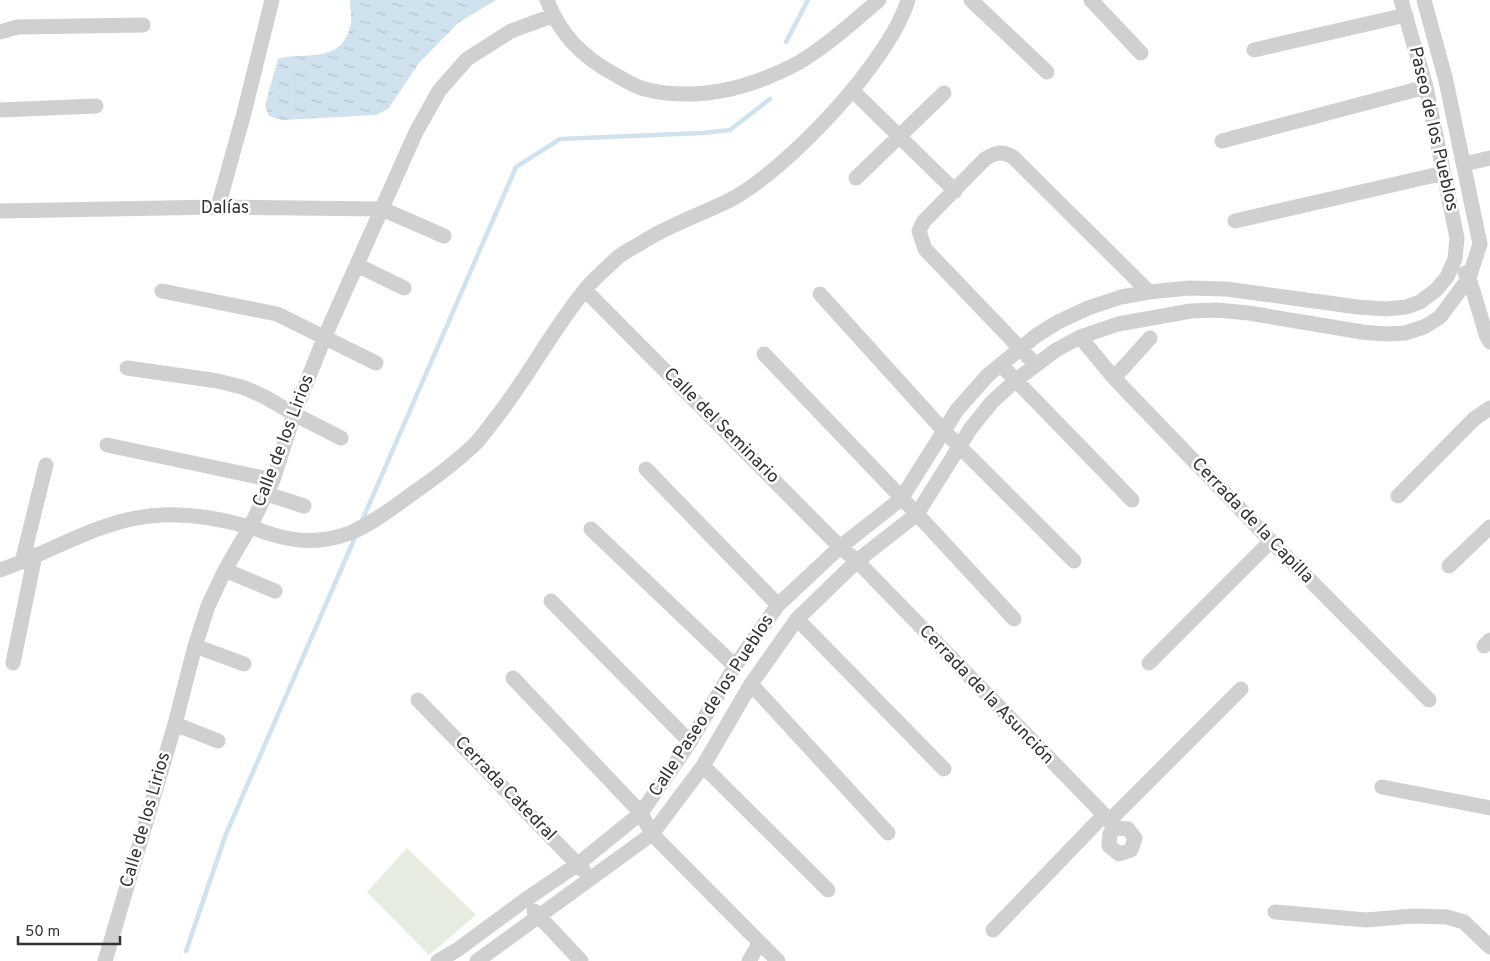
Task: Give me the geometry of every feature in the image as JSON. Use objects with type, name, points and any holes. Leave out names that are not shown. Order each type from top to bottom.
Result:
[{"type":"street","points":[[218,207],[272,0]]},
{"type":"street","points":[[547,0],[552,16],[576,48],[604,69],[643,88],[676,94],[736,89],[771,76],[799,62],[827,43],[879,0]]},
{"type":"street","points":[[0,570],[108,524],[141,517],[165,514],[215,519],[250,527],[273,535],[321,542],[351,532],[383,515],[432,479],[477,442],[505,406],[585,290],[620,255],[658,232],[732,199],[769,173],[805,141],[852,90],[889,41],[908,0]]},
{"type":"street","points":[[971,0],[1047,72]]},
{"type":"street","points":[[1091,0],[1142,53]]},
{"type":"street","name":"Paseo de los Pueblos","points":[[1401,0],[1426,87],[1444,173],[1457,238],[1455,259]]},
{"type":"street","points":[[1424,0],[1446,81],[1480,244],[1484,250],[1455,259],[1469,278],[1490,342]]},
{"type":"street","points":[[1254,50],[1406,15]]},
{"type":"street","name":"Calle de los Lirios","points":[[105,961],[208,606],[225,570],[270,487],[294,414],[325,336],[416,132],[438,91],[467,59],[511,31],[552,16]]},
{"type":"street","points":[[0,32],[18,27],[143,25]]},
{"type":"street","points":[[1222,141],[1426,87]]},
{"type":"street","points":[[852,90],[955,191]]},
{"type":"street","points":[[856,178],[944,93]]},
{"type":"street","points":[[0,110],[96,106]]},
{"type":"street","points":[[1036,366],[925,249],[918,231],[924,221],[985,159],[995,153],[1004,152],[1013,157],[1149,292]]},
{"type":"street","points":[[1464,164],[1490,158]]},
{"type":"street","points":[[1235,221],[1444,173]]},
{"type":"street","name":"Dalías","points":[[0,211],[218,207],[382,209],[444,236]]},
{"type":"street","name":"Calle Paseo de los Pueblos","points":[[477,961],[652,834],[703,766],[751,684],[797,619],[857,561],[917,514],[972,428],[992,402],[1016,380],[1056,350],[1080,337],[1118,324],[1191,311],[1216,310],[1266,315],[1362,332],[1405,333],[1424,327],[1440,316],[1469,278],[1484,250]]},
{"type":"street","name":"Calle Paseo de los Pueblos","points":[[438,961],[457,950],[578,864],[641,813],[690,742],[735,666],[778,605],[840,547],[901,499],[957,410],[988,375],[1019,349],[1058,322],[1088,308],[1121,298],[1149,292],[1189,288],[1226,288],[1358,307],[1386,309],[1406,307],[1420,302],[1436,290],[1447,276],[1455,259]]},
{"type":"street","points":[[357,265],[404,288]]},
{"type":"street","name":"Calle del Seminario","points":[[585,290],[840,547],[857,561]]},
{"type":"street","points":[[162,291],[277,314],[325,336],[376,363]]},
{"type":"street","points":[[820,294],[944,432],[1074,561]]},
{"type":"street","name":"Cerrada de la Capilla","points":[[1080,337],[1114,378],[1271,541],[1429,700]]},
{"type":"street","points":[[1114,378],[1150,338]]},
{"type":"street","points":[[764,354],[1014,619]]},
{"type":"street","points":[[1001,365],[1132,500]]},
{"type":"street","points":[[127,368],[245,388],[265,396],[294,414],[341,438]]},
{"type":"street","points":[[1398,496],[1474,418],[1490,408]]},
{"type":"street","points":[[108,445],[270,487],[304,506]]},
{"type":"street","points":[[13,663],[46,465]]},
{"type":"street","points":[[646,469],[778,605]]},
{"type":"street","points":[[1449,566],[1490,527]]},
{"type":"street","points":[[591,529],[735,666]]},
{"type":"street","points":[[1149,663],[1271,541]]},
{"type":"street","name":"Cerrada de la Asunción","points":[[857,561],[1109,822]]},
{"type":"street","points":[[225,570],[275,591]]},
{"type":"street","points":[[551,601],[690,742]]},
{"type":"street","points":[[797,619],[944,770]]},
{"type":"street","points":[[195,646],[244,664]]},
{"type":"street","points":[[513,678],[641,813],[652,834],[778,961]]},
{"type":"street","points":[[751,684],[888,833]]},
{"type":"street","points":[[993,930],[1109,822],[1241,688]]},
{"type":"street","name":"Cerrada Catedral","points":[[418,700],[592,878]]},
{"type":"street","points":[[174,724],[218,741]]},
{"type":"street","points":[[703,766],[828,890]]},
{"type":"street","points":[[1382,787],[1490,808]]},
{"type":"street","points":[[525,900],[581,961]]},
{"type":"street","points":[[1275,912],[1366,920],[1413,916],[1446,916],[1464,922],[1490,946]]},
{"type":"street","points":[[749,961],[760,944]]},
{"type":"shaded area","points":[[407,848],[476,915],[429,955],[367,892]]},
{"type":"water","points":[[350,0],[496,0],[458,23],[419,63],[388,109],[376,115],[282,120],[269,116],[265,105],[278,59],[326,53],[342,44],[351,23]]},
{"type":"waterway","points":[[786,42],[808,0]]},
{"type":"waterway","points":[[361,523],[516,167],[560,139],[702,133],[730,130],[770,99]]},
{"type":"waterway","points":[[186,951],[226,834],[356,535]]}]
